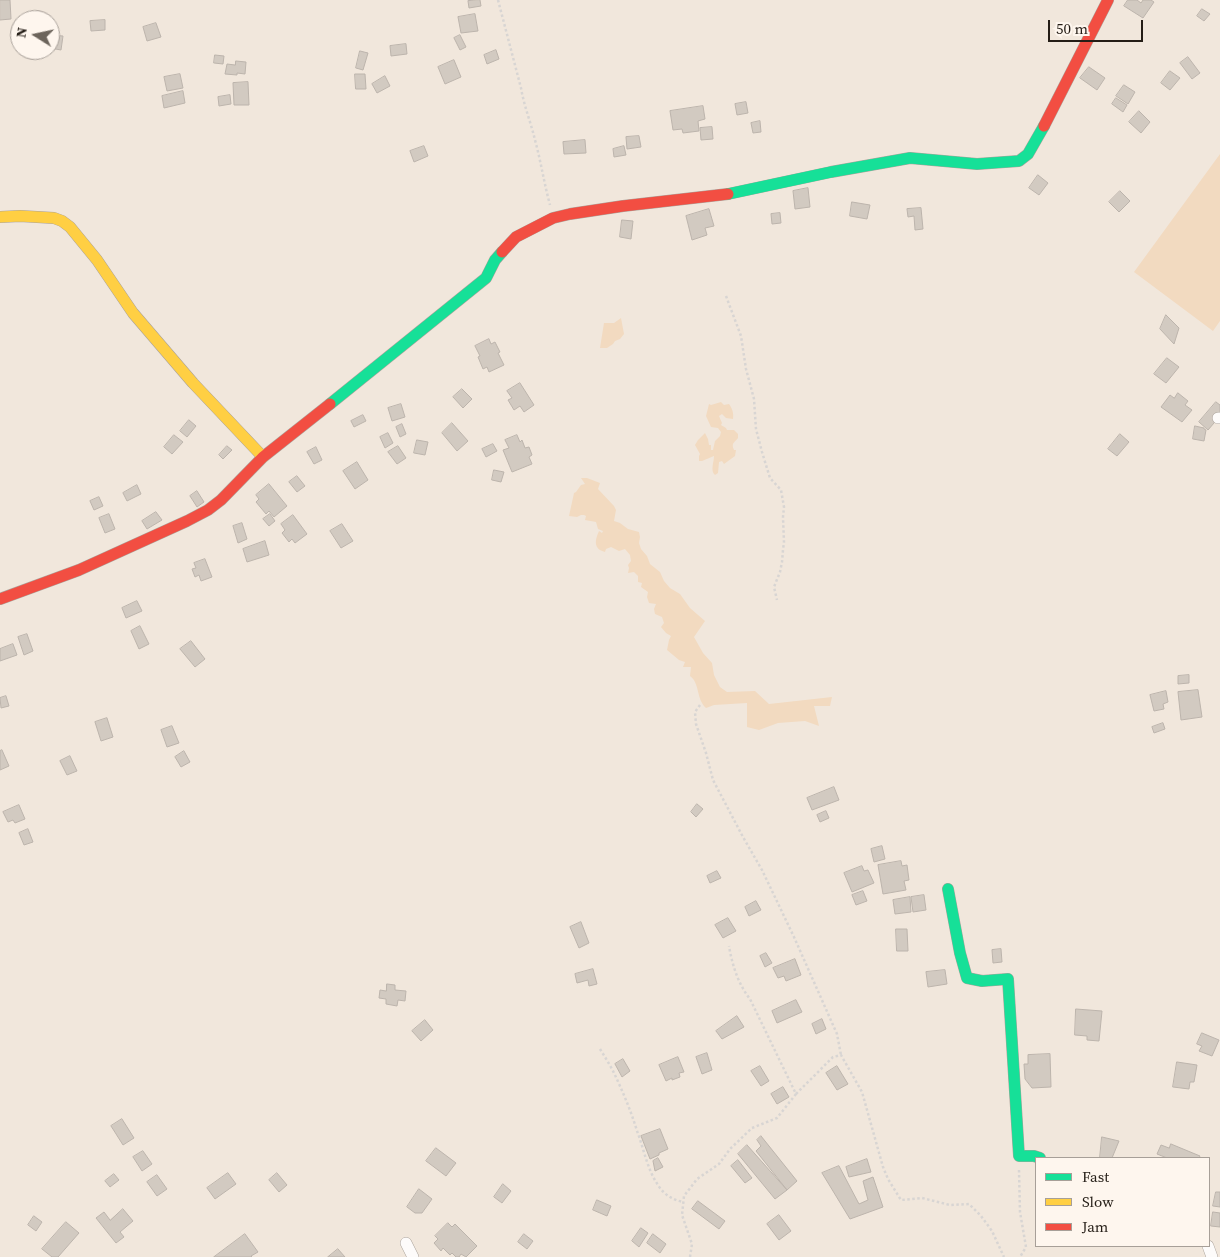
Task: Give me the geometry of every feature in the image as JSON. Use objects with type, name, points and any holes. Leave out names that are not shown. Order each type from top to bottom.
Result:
[{"type":"street","points":[[0,598],[79,570],[208,510],[221,500],[263,457],[486,278],[495,260],[516,237],[553,218],[623,206],[732,194],[831,172],[910,158],[977,164],[1019,161],[1028,154],[1039,137],[1108,0]]},
{"type":"street","points":[[0,217],[54,218],[70,227],[97,260],[133,313],[193,383],[263,457]]},
{"type":"street","points":[[948,889],[960,953],[967,978],[984,981],[1008,979],[1019,1156],[1037,1157]]},
{"type":"street","points":[[406,1243],[413,1257]]},
{"type":"path","points":[[498,0],[523,102],[539,154],[553,218]]},
{"type":"path","points":[[726,296],[741,336],[746,369],[754,399],[756,429],[762,452],[770,478],[781,490],[784,507],[782,562],[774,587],[776,600]]},
{"type":"path","points":[[700,705],[696,712],[696,724],[714,780],[762,870],[837,1034],[841,1055],[862,1092],[888,1179],[901,1200],[922,1198],[950,1205],[969,1204],[992,1231],[1004,1257]]},
{"type":"path","points":[[729,946],[732,961],[744,991],[750,999],[796,1094]]},
{"type":"path","points":[[600,1049],[623,1093],[658,1186],[670,1197],[683,1202]]},
{"type":"path","points":[[690,1257],[692,1244],[682,1215],[684,1196],[697,1179],[719,1164],[730,1149],[752,1128],[777,1118],[796,1094],[833,1057],[841,1055]]},
{"type":"path","points":[[1019,1156],[1020,1212],[1026,1247],[1020,1257]]},
{"type":"shaded area","points":[[1220,154],[1220,321],[1213,331],[1134,272]]},
{"type":"shaded area","points":[[621,318],[624,334],[607,348],[600,348],[604,323],[614,323]]},
{"type":"shaded area","points":[[721,402],[724,405],[729,404],[733,419],[726,418],[722,414],[719,416],[721,425],[727,430],[734,430],[738,434],[738,438],[733,444],[734,450],[736,450],[735,456],[724,464],[722,461],[719,462],[718,473],[715,475],[712,469],[714,456],[699,461],[700,454],[695,445],[705,433],[709,445],[711,445],[711,450],[713,450],[715,441],[721,432],[718,428],[711,427],[706,416],[709,404]]},
{"type":"shaded area","points":[[581,478],[587,478],[600,483],[598,489],[616,510],[614,521],[628,529],[639,532],[641,549],[647,556],[650,564],[660,572],[670,588],[680,594],[690,608],[705,621],[694,637],[703,653],[712,663],[714,675],[720,687],[727,692],[755,691],[769,704],[832,697],[830,706],[814,706],[819,726],[805,721],[778,723],[759,730],[747,727],[747,703],[714,705],[706,708],[690,676],[691,667],[683,667],[685,662],[679,660],[667,650],[671,636],[661,627],[664,623],[662,617],[655,614],[656,604],[649,603],[648,592],[641,587],[642,583],[638,582],[638,576],[634,572],[628,573],[628,565],[631,561],[630,555],[625,549],[619,551],[611,547],[606,549],[605,552],[601,551],[598,549],[596,541],[599,531],[602,533],[603,531],[598,529],[596,522],[585,520],[586,516],[584,515],[577,517],[569,516],[574,493],[581,485],[585,484]]},
{"type":"building","points":[[0,0],[10,0],[10,19],[0,20]]},
{"type":"building","points":[[480,0],[481,6],[469,8],[468,1]]},
{"type":"building","points":[[1128,0],[1137,0],[1141,3],[1143,0],[1154,2],[1143,18],[1124,6]]},
{"type":"building","points":[[1202,9],[1210,14],[1204,21],[1197,16]]},
{"type":"building","points":[[475,14],[478,31],[461,33],[458,17]]},
{"type":"building","points":[[105,20],[105,30],[91,31],[90,21]]},
{"type":"building","points":[[156,23],[161,37],[147,41],[143,27]]},
{"type":"building","points":[[460,35],[466,47],[460,50],[454,38]]},
{"type":"building","points":[[60,36],[63,36],[60,50]]},
{"type":"building","points":[[406,44],[407,54],[391,56],[390,46]]},
{"type":"building","points":[[496,50],[499,59],[487,64],[484,55]]},
{"type":"building","points":[[360,51],[368,53],[363,70],[356,68]]},
{"type":"building","points":[[215,55],[224,56],[223,64],[214,63]]},
{"type":"building","points":[[1188,57],[1200,73],[1192,79],[1180,63]]},
{"type":"building","points":[[454,60],[461,77],[445,84],[438,67]]},
{"type":"building","points":[[236,61],[246,62],[245,74],[225,74],[227,64],[235,65]]},
{"type":"building","points":[[1089,67],[1105,78],[1097,90],[1080,78]]},
{"type":"building","points":[[1170,71],[1180,78],[1170,90],[1161,83]]},
{"type":"building","points":[[180,74],[183,88],[167,91],[164,77]]},
{"type":"building","points":[[355,74],[365,74],[366,89],[356,89]]},
{"type":"building","points":[[385,76],[390,86],[377,93],[372,84]]},
{"type":"building","points":[[248,82],[249,105],[234,105],[233,83]]},
{"type":"building","points":[[1124,85],[1135,92],[1128,104],[1116,96]]},
{"type":"building","points":[[183,91],[185,103],[164,108],[162,96]]},
{"type":"building","points":[[230,95],[231,104],[219,106],[218,97]]},
{"type":"building","points":[[1116,98],[1127,105],[1123,112],[1112,104]]},
{"type":"building","points":[[746,102],[748,113],[737,115],[735,104]]},
{"type":"building","points":[[703,106],[705,119],[698,121],[699,131],[683,133],[682,129],[673,130],[670,111]]},
{"type":"building","points":[[1139,111],[1150,122],[1141,133],[1129,122]]},
{"type":"building","points":[[760,121],[761,132],[753,133],[751,123]]},
{"type":"building","points":[[712,127],[713,139],[701,140],[700,128]]},
{"type":"building","points":[[639,136],[641,147],[627,149],[626,137]]},
{"type":"building","points":[[585,140],[586,153],[564,154],[563,142]]},
{"type":"building","points":[[424,146],[428,156],[414,162],[410,151]]},
{"type":"building","points":[[624,146],[626,155],[614,157],[613,149]]},
{"type":"building","points":[[1038,175],[1048,183],[1039,195],[1029,188]]},
{"type":"building","points":[[808,188],[810,207],[795,209],[793,191]]},
{"type":"building","points":[[1120,191],[1130,201],[1119,212],[1109,202]]},
{"type":"building","points":[[852,202],[870,205],[867,219],[850,216]]},
{"type":"building","points":[[921,208],[923,229],[915,230],[914,216],[908,217],[907,209]]},
{"type":"building","points":[[709,209],[714,226],[705,228],[707,235],[692,240],[686,216]]},
{"type":"building","points":[[780,213],[781,223],[772,224],[771,214]]},
{"type":"building","points":[[622,220],[633,221],[631,239],[620,237]]},
{"type":"building","points":[[1166,315],[1179,328],[1174,344],[1160,329]]},
{"type":"building","points":[[489,339],[491,344],[495,342],[504,365],[489,372],[487,367],[483,369],[475,346]]},
{"type":"building","points":[[1167,358],[1179,367],[1166,383],[1154,374]]},
{"type":"building","points":[[520,383],[534,405],[524,412],[520,406],[514,410],[508,400],[512,398],[507,391]]},
{"type":"building","points":[[462,389],[472,399],[463,408],[453,397]]},
{"type":"building","points":[[1178,393],[1188,401],[1185,405],[1192,410],[1182,422],[1161,407],[1170,395],[1174,398]]},
{"type":"building","points":[[1216,402],[1220,405],[1220,416],[1208,430],[1199,422]]},
{"type":"building","points":[[401,404],[405,417],[392,421],[388,408]]},
{"type":"building","points":[[363,415],[366,421],[354,427],[351,421]]},
{"type":"building","points":[[189,420],[196,426],[187,437],[180,431]]},
{"type":"building","points":[[452,423],[468,441],[457,451],[442,433]]},
{"type":"building","points":[[402,424],[406,434],[400,437],[396,427]]},
{"type":"building","points":[[1195,426],[1206,430],[1204,441],[1193,439]]},
{"type":"building","points":[[388,433],[393,443],[385,448],[380,437]]},
{"type":"building","points":[[1120,434],[1129,442],[1117,456],[1108,449]]},
{"type":"building","points":[[174,435],[183,442],[172,454],[164,447]]},
{"type":"building","points":[[517,435],[520,442],[522,440],[525,448],[529,447],[532,455],[529,457],[532,464],[512,472],[503,450],[509,448],[505,440]]},
{"type":"building","points":[[417,440],[428,442],[425,455],[414,453]]},
{"type":"building","points":[[493,444],[497,451],[486,457],[482,449]]},
{"type":"building","points":[[227,446],[232,450],[223,459],[219,455]]},
{"type":"building","points":[[398,446],[406,458],[397,464],[388,452]]},
{"type":"building","points":[[316,447],[322,460],[314,464],[307,452]]},
{"type":"building","points":[[357,462],[368,480],[355,489],[343,471]]},
{"type":"building","points":[[494,470],[504,472],[501,482],[492,480]]},
{"type":"building","points":[[297,476],[305,486],[297,492],[289,482]]},
{"type":"building","points":[[269,484],[287,506],[274,517],[269,511],[266,514],[256,502],[259,499],[256,495]]},
{"type":"building","points":[[137,485],[141,494],[127,501],[123,493]]},
{"type":"building","points":[[197,491],[204,502],[197,507],[190,496]]},
{"type":"building","points":[[99,497],[103,506],[94,510],[90,501]]},
{"type":"building","points":[[156,512],[162,520],[147,529],[142,521]]},
{"type":"building","points":[[109,514],[115,529],[105,533],[99,518]]},
{"type":"building","points":[[270,514],[275,521],[269,526],[263,519]]},
{"type":"building","points":[[293,515],[307,534],[295,543],[292,539],[289,542],[282,533],[285,530],[281,524]]},
{"type":"building","points":[[242,523],[247,539],[238,543],[233,526]]},
{"type":"building","points":[[342,524],[353,541],[341,548],[330,531]]},
{"type":"building","points":[[265,541],[269,555],[247,562],[243,549]]},
{"type":"building","points":[[205,559],[212,577],[201,581],[199,575],[195,577],[192,569],[196,568],[194,563]]},
{"type":"building","points":[[137,601],[142,611],[126,618],[122,608]]},
{"type":"building","points":[[140,626],[149,644],[139,649],[131,631]]},
{"type":"building","points":[[27,634],[33,651],[24,655],[18,637]]},
{"type":"building","points":[[191,641],[205,659],[195,667],[180,649]]},
{"type":"building","points":[[13,644],[17,655],[0,661],[0,649]]},
{"type":"building","points":[[1189,675],[1189,683],[1178,684],[1178,676]]},
{"type":"building","points":[[1198,690],[1202,717],[1181,720],[1178,692]]},
{"type":"building","points":[[1166,691],[1168,702],[1163,704],[1164,709],[1154,711],[1150,695]]},
{"type":"building","points":[[6,696],[9,706],[1,708],[0,698]]},
{"type":"building","points":[[107,718],[113,737],[101,741],[95,722]]},
{"type":"building","points":[[1163,723],[1165,729],[1154,733],[1152,727]]},
{"type":"building","points":[[172,726],[179,743],[167,747],[161,730]]},
{"type":"building","points":[[2,750],[9,766],[0,770],[0,751]]},
{"type":"building","points":[[184,751],[190,762],[181,767],[175,757]]},
{"type":"building","points":[[70,756],[77,771],[67,775],[60,761]]},
{"type":"building","points":[[834,787],[839,800],[812,810],[807,798]]},
{"type":"building","points":[[697,804],[703,809],[696,817],[691,812]]},
{"type":"building","points":[[19,805],[25,819],[15,823],[13,820],[8,822],[3,812]]},
{"type":"building","points":[[826,811],[829,818],[820,822],[817,815]]},
{"type":"building","points":[[28,829],[33,842],[24,845],[19,833]]},
{"type":"building","points":[[882,846],[885,859],[874,862],[871,849]]},
{"type":"building","points":[[901,861],[902,866],[907,865],[909,880],[904,881],[906,890],[883,894],[878,865]]},
{"type":"building","points":[[862,866],[864,871],[868,870],[874,883],[852,892],[844,873]]},
{"type":"building","points":[[717,871],[721,878],[710,883],[707,876]]},
{"type":"building","points":[[863,891],[867,901],[856,905],[852,895]]},
{"type":"building","points":[[924,895],[926,910],[913,912],[911,897]]},
{"type":"building","points":[[910,897],[911,912],[895,914],[893,900]]},
{"type":"building","points":[[756,901],[761,910],[749,916],[745,907]]},
{"type":"building","points":[[728,918],[736,931],[723,938],[715,925]]},
{"type":"building","points":[[581,922],[589,943],[579,948],[570,927]]},
{"type":"building","points":[[896,929],[907,929],[908,951],[897,951]]},
{"type":"building","points":[[1001,949],[1002,962],[993,963],[992,950]]},
{"type":"building","points":[[766,953],[772,963],[765,967],[760,956]]},
{"type":"building","points":[[795,959],[801,975],[786,981],[784,976],[778,978],[773,968]]},
{"type":"building","points":[[593,969],[597,984],[589,986],[588,980],[577,983],[575,974]]},
{"type":"building","points":[[945,970],[947,984],[928,987],[926,972]]},
{"type":"building","points":[[387,984],[395,985],[395,990],[406,991],[405,1001],[398,1000],[397,1006],[386,1004],[386,999],[379,998],[380,990],[386,991]]},
{"type":"building","points":[[796,1000],[802,1012],[777,1023],[772,1011]]},
{"type":"building","points":[[1076,1009],[1102,1011],[1099,1041],[1087,1040],[1087,1036],[1075,1035]]},
{"type":"building","points":[[737,1016],[744,1027],[722,1039],[716,1031]]},
{"type":"building","points":[[822,1019],[826,1029],[816,1034],[812,1024]]},
{"type":"building","points":[[425,1020],[433,1030],[421,1041],[412,1031]]},
{"type":"building","points":[[1202,1033],[1219,1040],[1212,1056],[1199,1051],[1202,1046],[1197,1044]]},
{"type":"building","points":[[707,1053],[712,1070],[702,1074],[696,1057]]},
{"type":"building","points":[[1050,1054],[1051,1087],[1032,1088],[1025,1079],[1024,1064],[1028,1064],[1028,1055]]},
{"type":"building","points":[[678,1057],[684,1072],[679,1073],[680,1077],[666,1081],[659,1065]]},
{"type":"building","points":[[623,1059],[630,1071],[622,1077],[615,1064]]},
{"type":"building","points":[[1177,1062],[1197,1065],[1194,1082],[1190,1082],[1189,1089],[1173,1087]]},
{"type":"building","points":[[760,1066],[769,1081],[761,1086],[751,1071]]},
{"type":"building","points":[[837,1066],[848,1084],[837,1090],[826,1073]]},
{"type":"building","points":[[783,1087],[789,1097],[777,1104],[771,1094]]},
{"type":"building","points":[[122,1119],[134,1138],[123,1145],[111,1126]]},
{"type":"building","points":[[660,1129],[668,1149],[650,1159],[641,1136]]},
{"type":"building","points":[[761,1136],[797,1181],[787,1190],[756,1151],[761,1146],[757,1140]]},
{"type":"building","points":[[1102,1137],[1119,1141],[1112,1157],[1100,1157]]},
{"type":"building","points":[[1171,1144],[1200,1156],[1164,1157],[1157,1154],[1161,1145],[1169,1148]]},
{"type":"building","points":[[747,1145],[787,1190],[775,1199],[738,1154]]},
{"type":"building","points":[[436,1148],[456,1163],[446,1176],[426,1161]]},
{"type":"building","points":[[143,1151],[152,1164],[142,1171],[133,1157]]},
{"type":"building","points":[[658,1158],[663,1167],[655,1171],[653,1161]]},
{"type":"building","points":[[867,1159],[871,1172],[849,1177],[846,1167]]},
{"type":"building","points":[[738,1160],[752,1178],[745,1183],[731,1166]]},
{"type":"building","points":[[839,1166],[859,1204],[868,1200],[863,1181],[873,1177],[883,1207],[850,1219],[822,1173]]},
{"type":"building","points":[[228,1173],[236,1184],[215,1199],[207,1188]]},
{"type":"building","points":[[277,1173],[287,1185],[279,1192],[269,1180]]},
{"type":"building","points":[[114,1174],[119,1180],[110,1187],[105,1181]]},
{"type":"building","points":[[157,1175],[167,1189],[157,1196],[147,1182]]},
{"type":"building","points":[[503,1184],[511,1191],[502,1203],[494,1197]]},
{"type":"building","points":[[419,1189],[432,1199],[422,1213],[415,1213],[407,1207]]},
{"type":"building","points":[[1216,1192],[1220,1192],[1220,1207],[1213,1206]]},
{"type":"building","points":[[597,1200],[611,1206],[607,1216],[593,1210]]},
{"type":"building","points":[[698,1201],[725,1221],[719,1229],[692,1209]]},
{"type":"building","points":[[123,1209],[133,1221],[120,1232],[124,1237],[116,1243],[96,1218],[104,1212],[110,1220]]},
{"type":"building","points":[[1213,1212],[1220,1213],[1220,1227],[1211,1226]]},
{"type":"building","points":[[779,1215],[791,1231],[779,1240],[767,1224]]},
{"type":"building","points":[[34,1216],[42,1222],[36,1231],[28,1225]]},
{"type":"building","points":[[66,1222],[79,1233],[58,1257],[52,1257],[42,1249]]},
{"type":"building","points":[[448,1223],[452,1227],[455,1224],[477,1246],[466,1257],[461,1254],[459,1257],[452,1253],[450,1255],[443,1248],[441,1251],[434,1243],[438,1239],[435,1236]]},
{"type":"building","points":[[641,1228],[648,1233],[639,1247],[632,1241]]},
{"type":"building","points":[[245,1234],[258,1252],[252,1257],[214,1257]]},
{"type":"building","points":[[524,1234],[533,1241],[527,1249],[518,1242]]},
{"type":"building","points":[[653,1234],[666,1244],[660,1253],[647,1243]]},
{"type":"building","points":[[338,1249],[345,1257],[328,1257]]},
{"type":"traffic: fast","points":[[728,194],[831,172],[910,158],[977,164],[1019,161],[1028,154],[1044,126]]},
{"type":"traffic: fast","points":[[330,404],[486,278],[495,260],[502,252]]},
{"type":"traffic: fast","points":[[948,889],[960,953],[967,978],[982,981],[1008,979],[1019,1156],[1037,1157]]},
{"type":"traffic: slow","points":[[0,217],[54,218],[70,227],[97,260],[133,313],[193,383],[263,457]]},
{"type":"traffic: jam","points":[[1044,126],[1108,0]]},
{"type":"traffic: jam","points":[[502,252],[516,237],[553,218],[623,206],[728,194]]},
{"type":"traffic: jam","points":[[0,599],[79,570],[208,510],[221,500],[263,457],[330,404]]}]
